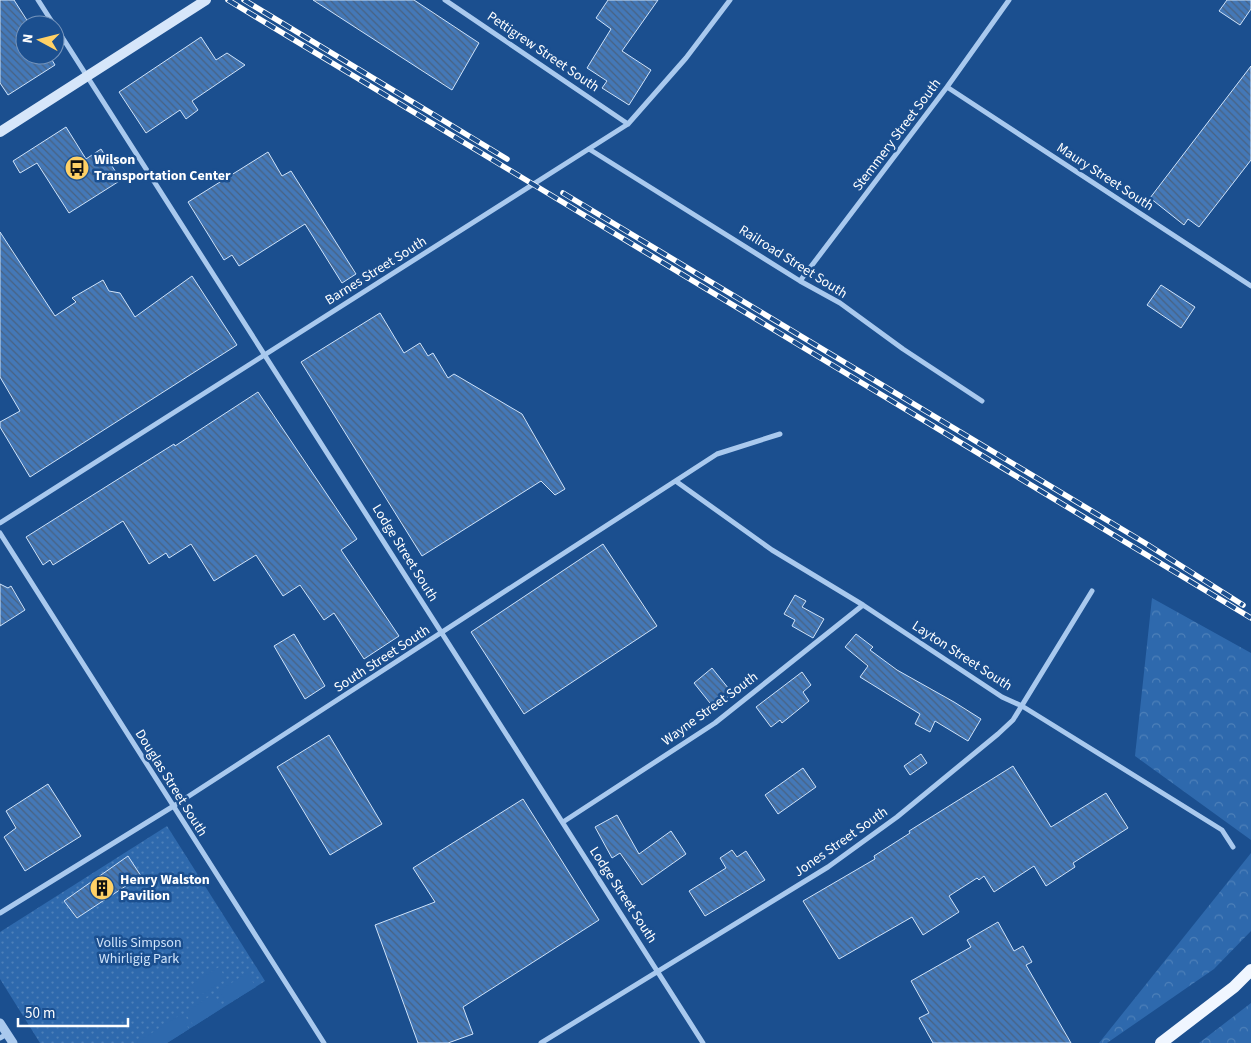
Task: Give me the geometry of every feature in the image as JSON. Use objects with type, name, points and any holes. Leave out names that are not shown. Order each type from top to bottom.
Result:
[{"type":"main road","points":[[0,132],[206,0]]},
{"type":"main road","points":[[1161,1043],[1234,987],[1251,970]]},
{"type":"street","name":"Lodge Street South","points":[[38,0],[48,15]]},
{"type":"street","name":"Pettigrew Street South","points":[[445,0],[628,124]]},
{"type":"street","name":"Barnes Street South","points":[[0,523],[628,124],[686,58],[730,0]]},
{"type":"street","name":"Stemmery Street South","points":[[800,281],[947,87],[1009,0]]},
{"type":"street","name":"Lodge Street South","points":[[65,41],[703,1043]]},
{"type":"street","name":"Maury Street South","points":[[947,87],[1251,286]]},
{"type":"street","name":"Railroad Street South","points":[[589,149],[800,281],[840,303],[903,349],[982,400]]},
{"type":"street","name":"South Street South","points":[[0,913],[172,807],[443,634],[717,454],[780,434]]},
{"type":"street","name":"Layton Street South","points":[[677,482],[772,550],[863,605],[1002,697],[1022,706],[1222,830],[1233,847]]},
{"type":"street","name":"Douglas Street South","points":[[0,533],[172,807],[324,1043]]},
{"type":"street","name":"Jones Street South","points":[[541,1043],[836,862],[897,817],[1013,720],[1092,592]]},
{"type":"street","name":"Wayne Street South","points":[[563,822],[715,722],[863,605]]},
{"type":"street","points":[[0,1023],[4,1036],[13,1043]]},
{"type":"green space","points":[[1152,598],[1251,653],[1251,840],[1135,756]]},
{"type":"green space","name":"Vollis Simpson Whirligig Park","points":[[167,826],[265,981],[167,1043],[40,1043],[0,979],[0,932]]},
{"type":"green space","points":[[1251,853],[1251,931],[1214,969],[1107,1043],[1099,1043]]},
{"type":"green space","points":[[219,967],[226,979],[199,996],[191,985]]},
{"type":"green space","points":[[247,973],[256,987],[228,1004],[219,991]]},
{"type":"green space","points":[[213,994],[222,1008],[194,1026],[185,1013]]},
{"type":"green space","points":[[1251,1003],[1251,1043],[1199,1043]]},
{"type":"green space","points":[[180,1015],[189,1029],[167,1043],[136,1043]]},
{"type":"building","points":[[0,0],[14,0],[24,15],[15,15],[15,65],[55,65],[8,95],[0,83]]},
{"type":"building","points":[[313,0],[414,0],[479,43],[452,90]]},
{"type":"building","points":[[608,0],[658,0],[622,51],[651,70],[629,105],[602,88],[607,81],[587,68],[611,29],[596,18]]},
{"type":"building","points":[[1227,0],[1251,0],[1251,9],[1240,25],[1219,11]]},
{"type":"building","points":[[201,37],[216,60],[227,53],[245,65],[192,101],[198,110],[186,119],[180,110],[146,133],[119,92]]},
{"type":"building","points":[[1251,66],[1251,160],[1199,227],[1188,219],[1184,225],[1150,198]]},
{"type":"building","name":"Wilson Transportation Center","points":[[66,127],[86,159],[101,149],[121,180],[69,213],[37,163],[20,173],[13,161]]},
{"type":"building","points":[[268,152],[282,176],[291,171],[356,274],[342,283],[305,224],[239,266],[232,255],[224,260],[188,202]]},
{"type":"building","points":[[0,232],[55,316],[76,302],[72,298],[103,280],[109,291],[120,293],[135,317],[192,276],[237,345],[30,477],[0,427],[0,422],[20,411],[0,377]]},
{"type":"building","points":[[1161,285],[1195,307],[1181,328],[1147,305]]},
{"type":"building","points":[[380,313],[404,353],[420,343],[428,356],[433,353],[448,378],[454,374],[522,414],[565,489],[555,495],[541,481],[422,556],[301,362]]},
{"type":"building","points":[[258,392],[357,539],[341,550],[399,636],[364,659],[334,613],[324,620],[300,585],[283,596],[256,555],[214,581],[191,544],[169,558],[166,553],[149,564],[123,521],[53,565],[50,560],[43,565],[26,537],[174,444],[175,446]]},
{"type":"building","points":[[603,544],[657,626],[524,714],[471,632]]},
{"type":"building","points":[[0,584],[8,588],[11,586],[25,610],[0,626]]},
{"type":"building","points":[[795,595],[806,601],[802,607],[824,619],[813,638],[792,626],[795,620],[784,614]]},
{"type":"building","points":[[294,634],[325,686],[305,699],[274,646]]},
{"type":"building","points":[[856,634],[873,647],[870,650],[897,670],[981,719],[968,741],[935,721],[930,732],[915,724],[920,714],[860,677],[868,666],[845,647]]},
{"type":"building","points":[[712,668],[733,694],[714,708],[694,683]]},
{"type":"building","points":[[802,672],[811,685],[803,692],[809,701],[782,723],[780,720],[771,727],[756,707]]},
{"type":"building","points":[[329,735],[382,824],[330,855],[277,767]]},
{"type":"building","points":[[921,754],[927,763],[910,775],[904,766]]},
{"type":"building","points":[[1013,766],[1051,827],[1106,793],[1128,828],[1073,863],[1075,867],[1046,886],[1034,866],[994,892],[984,876],[979,880],[977,878],[949,896],[959,912],[923,935],[912,917],[839,959],[803,901],[875,859],[874,856],[910,833],[909,831]]},
{"type":"building","points":[[803,768],[816,787],[778,814],[765,795]]},
{"type":"building","points":[[48,784],[81,836],[25,871],[4,837],[16,828],[6,811]]},
{"type":"building","points":[[523,799],[599,920],[463,1007],[473,1034],[448,1043],[418,1043],[375,925],[435,902],[413,868]]},
{"type":"building","points":[[617,815],[639,854],[671,831],[686,854],[642,885],[620,853],[612,858],[595,827]]},
{"type":"building","points":[[732,850],[737,857],[746,851],[765,880],[705,916],[689,891],[726,868],[720,858]]},
{"type":"building","name":"Henry Walston Pavilion","points":[[128,856],[141,876],[77,918],[64,901]]},
{"type":"building","points":[[998,922],[1014,951],[1023,946],[1032,962],[1026,965],[1071,1043],[933,1043],[919,1018],[929,1013],[911,981],[971,947],[967,940]]},
{"type":"railway","points":[[228,0],[1251,618]]},
{"type":"railway","points":[[244,0],[507,159]]},
{"type":"railway","points":[[563,193],[1145,543],[1243,605]]},
{"type":"place","name":"Wilson Transportation Center","points":[[77,168]]},
{"type":"place","name":"Henry Walston Pavilion","points":[[102,888]]}]
